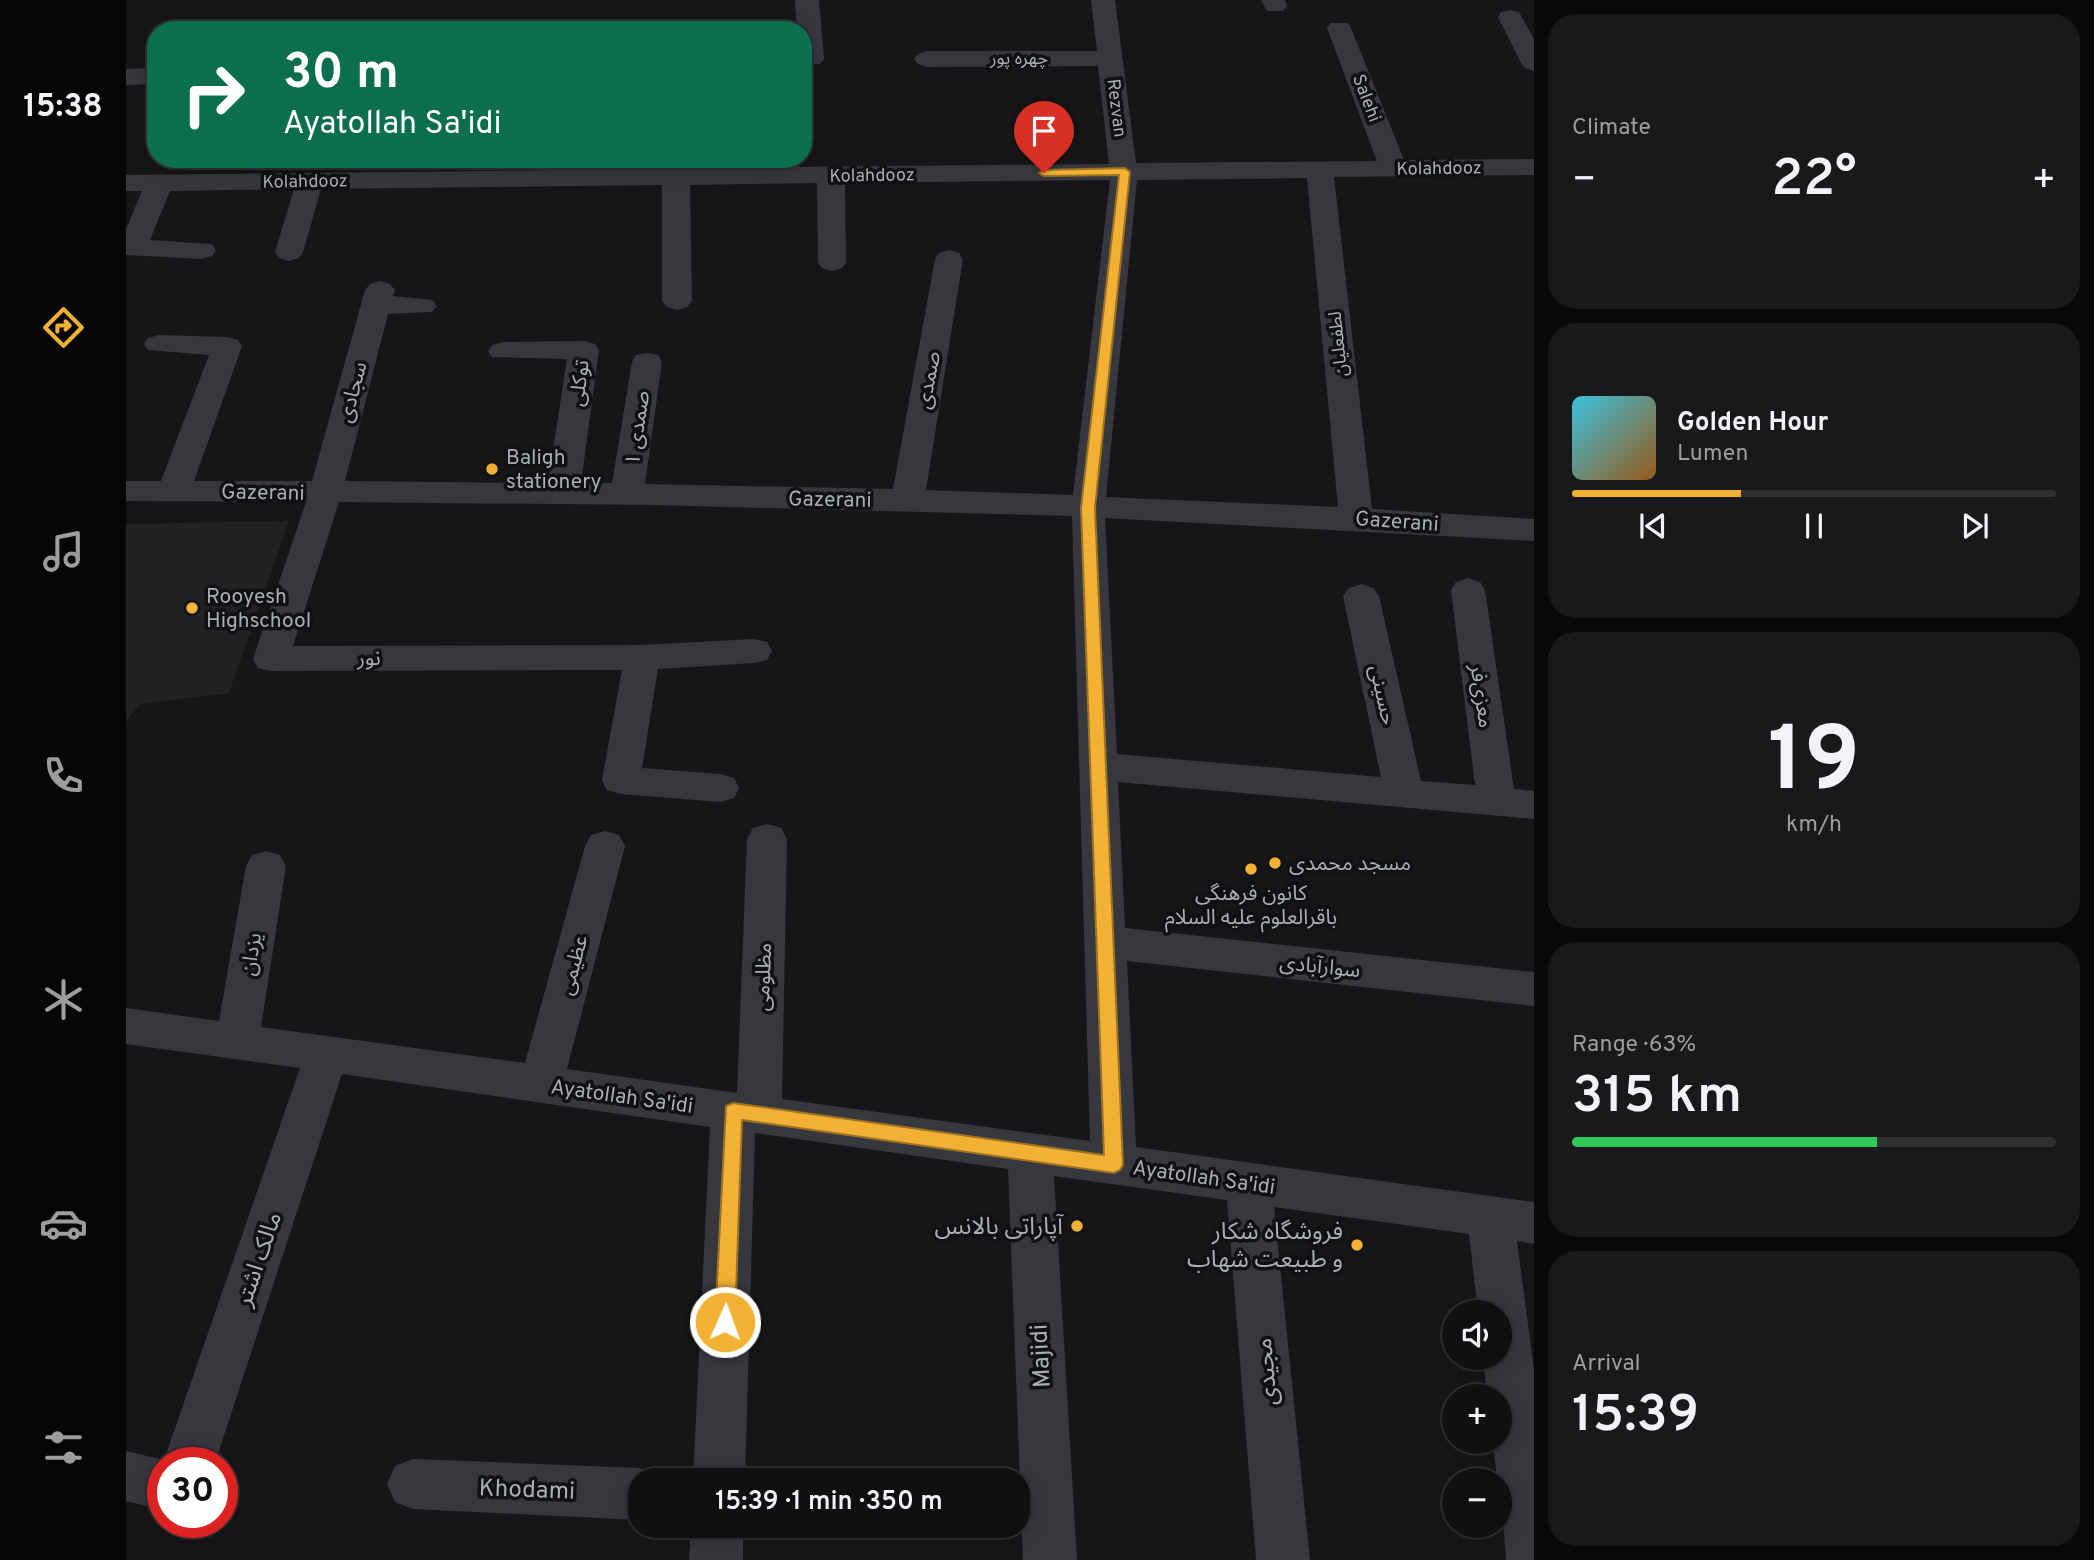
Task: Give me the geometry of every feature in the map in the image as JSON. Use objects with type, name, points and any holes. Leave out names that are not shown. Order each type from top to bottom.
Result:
[{"type":"street","points":[[807,0],[808,21]]},
{"type":"street","name":"Rezvan","points":[[1102,0],[1125,172],[1088,508],[1114,1165]]},
{"type":"street","points":[[1510,17],[1534,63]]},
{"type":"street","name":"Salehi","points":[[1339,28],[1394,169]]},
{"type":"street","name":"چهره پور","points":[[927,59],[1110,58]]},
{"type":"street","points":[[126,77],[147,76]]},
{"type":"street","name":"Kolahdooz","points":[[126,183],[310,181],[676,168],[831,175],[1534,167]]},
{"type":"street","points":[[676,168],[677,301]]},
{"type":"street","name":"لطفعلیان","points":[[1320,170],[1356,518]]},
{"type":"street","points":[[831,175],[832,262]]},
{"type":"street","points":[[289,253],[310,181]]},
{"type":"street","points":[[159,183],[132,248],[202,250]]},
{"type":"street","name":"صمدی","points":[[908,500],[949,259]]},
{"type":"street","name":"سجادی","points":[[325,493],[378,298],[422,306]]},
{"type":"street","points":[[159,344],[227,346],[174,491]]},
{"type":"street","name":"توکلی","points":[[503,351],[584,350],[563,495]]},
{"type":"street","name":"صمدی ۱","points":[[627,494],[647,362]]},
{"type":"street","name":"Gazerani","points":[[126,491],[627,494],[908,500],[1356,518],[1534,530]]},
{"type":"street","name":"نور","points":[[325,493],[271,659],[642,657],[754,651]]},
{"type":"street","name":"معزی‌فر","points":[[1468,590],[1496,802]]},
{"type":"street","name":"حسینی","points":[[1361,596],[1404,793]]},
{"type":"street","points":[[642,657],[621,780],[720,788]]},
{"type":"street","points":[[1098,766],[1534,805]]},
{"type":"street","name":"مظلومی","points":[[746,1113],[767,839]]},
{"type":"street","name":"عظیمی","points":[[541,1084],[605,846]]},
{"type":"street","name":"یزدان","points":[[237,1042],[266,866]]},
{"type":"street","name":"سوارآبادی","points":[[1105,942],[1534,989]]},
{"type":"street","name":"Ayatollah Sa'idi","points":[[126,1026],[1512,1220]]},
{"type":"street","name":"مالک اشتر","points":[[194,1447],[327,1054]]},
{"type":"street","points":[[720,1468],[746,1113]]},
{"type":"street","name":"Majidi","points":[[1030,1153],[1050,1560]]},
{"type":"street","name":"مجیدی","points":[[1249,1183],[1283,1560]]},
{"type":"street","points":[[1512,1220],[1533,1560]]},
{"type":"street","points":[[126,1476],[147,1481]]},
{"type":"street","name":"Khodami","points":[[413,1484],[628,1493]]},
{"type":"street","points":[[716,1560],[717,1538]]},
{"type":"shaded area","name":"Rooyesh Highschool","points":[[289,521],[229,693],[139,704],[126,722],[126,524]]},
{"type":"place","name":"Baligh stationery","points":[[492,469]]},
{"type":"place","name":"Rooyesh Highschool","points":[[192,608]]},
{"type":"place","name":"مسجد محمدی","points":[[1275,863]]},
{"type":"place","name":"کانون فرهنگی باقرالعلوم علیه السلام","points":[[1251,869]]},
{"type":"place","name":"آپاراتی بالانس","points":[[1077,1226]]},
{"type":"place","name":"فروشگاه شکار و طبیعت شهاب","points":[[1357,1245]]},
{"type":"route","points":[[725,1322],[733,1111],[1114,1165],[1088,508],[1125,172],[1044,173]]}]
